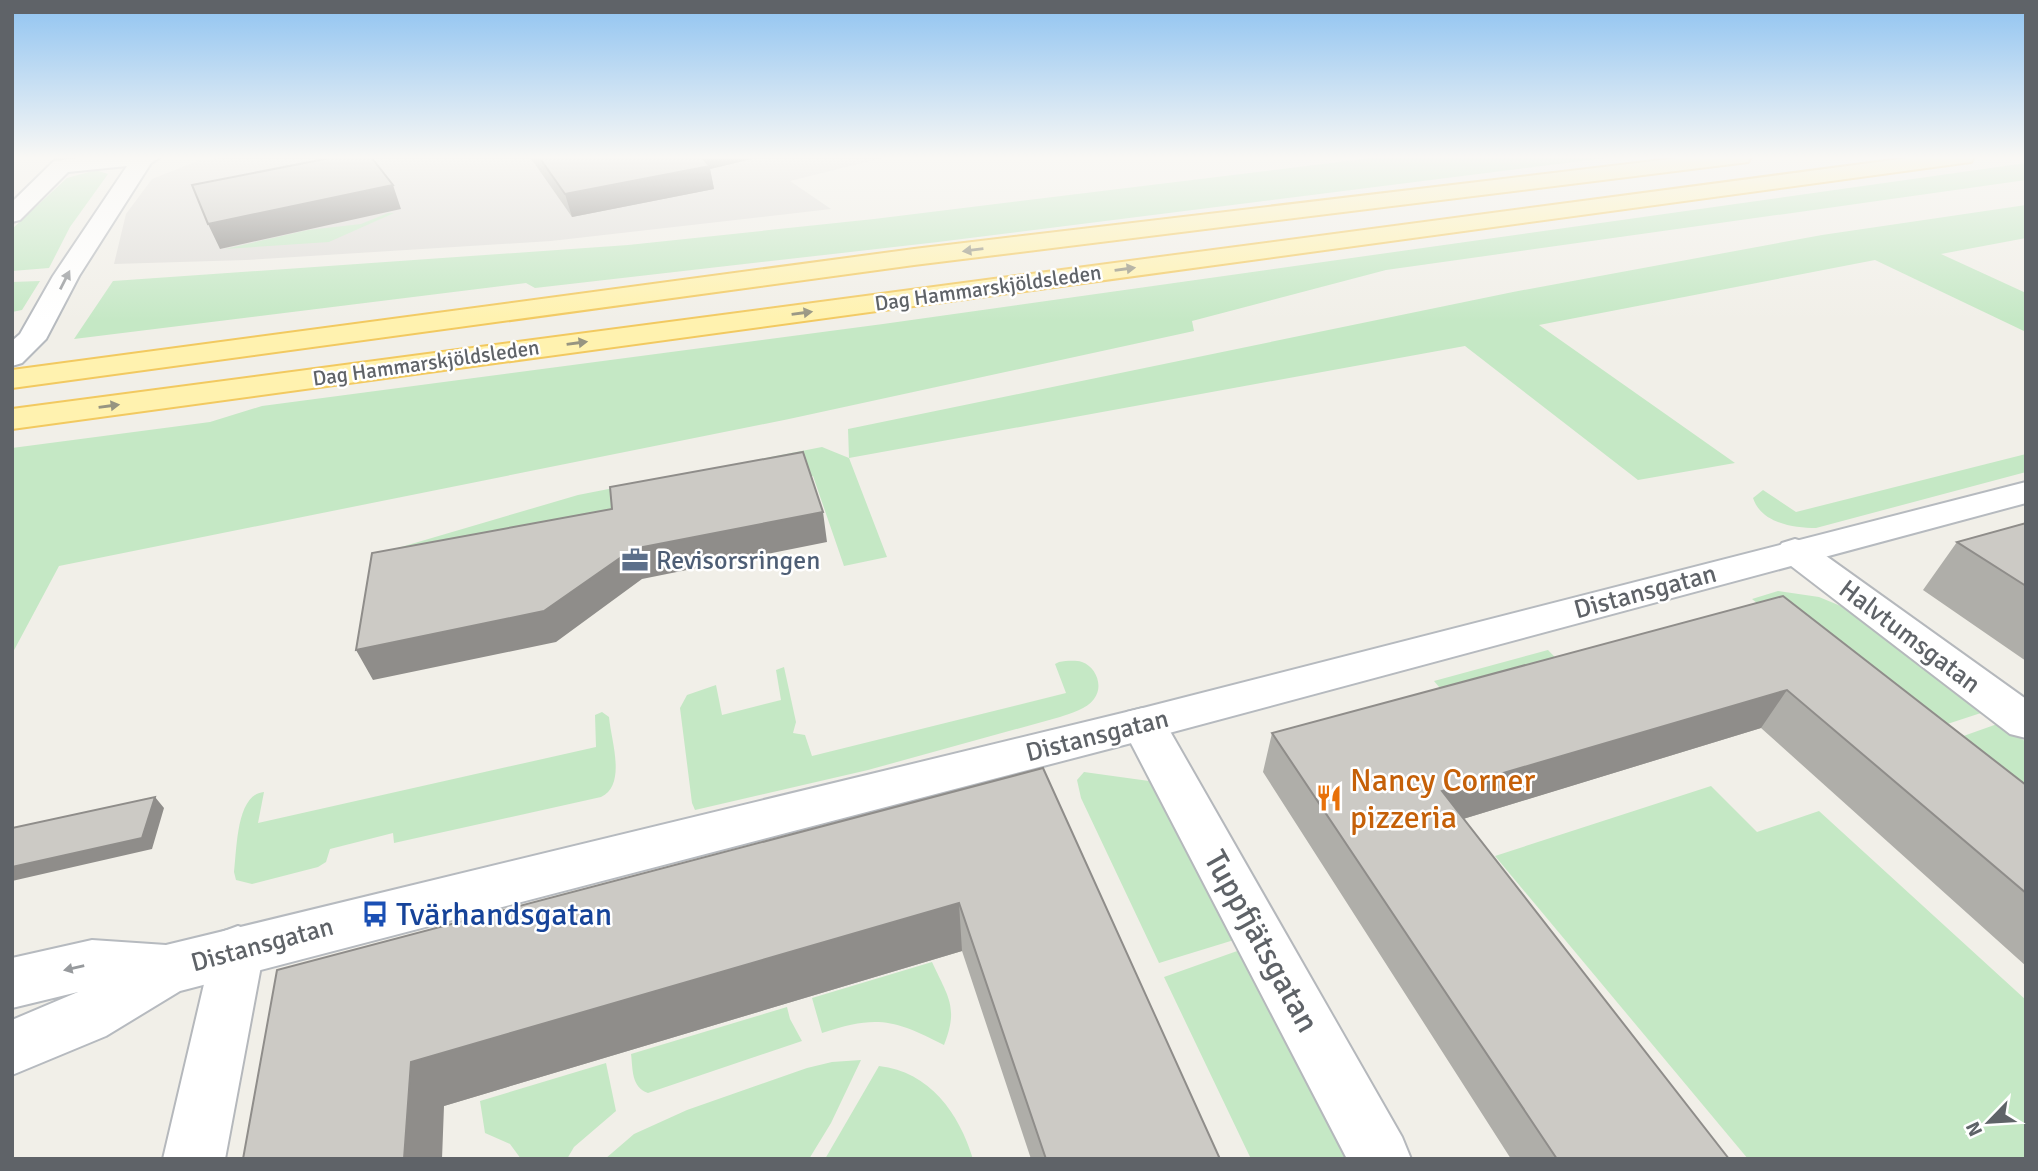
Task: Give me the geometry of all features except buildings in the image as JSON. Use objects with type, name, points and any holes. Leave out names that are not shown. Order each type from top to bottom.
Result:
[{"type":"main road","name":"Dag Hammarskjöldsleden","points":[[12,379],[914,257],[1289,212]]},
{"type":"main road","name":"Dag Hammarskjöldsleden","points":[[12,419],[1556,212]]},
{"type":"main road","points":[[19,351],[203,339],[914,257]]},
{"type":"street","points":[[19,351],[109,212]]},
{"type":"street","name":"Distansgatan","points":[[12,1048],[86,1017],[166,970],[238,950],[1143,724],[2026,492]]},
{"type":"street","name":"Halvtumsgatan","points":[[1795,551],[2026,722]]},
{"type":"street","name":"Tuppfjätsgatan","points":[[1143,724],[1380,1159]]},
{"type":"street","points":[[194,1159],[238,950]]},
{"type":"street","name":"Distansgatan","points":[[12,983],[92,964],[166,970]]},
{"type":"shaded area","points":[[128,212],[808,212],[551,241],[246,260],[114,264]]},
{"type":"green space","points":[[31,212],[81,212],[49,268],[12,271],[12,229]]},
{"type":"green space","points":[[934,212],[1179,212],[535,288],[526,283],[74,339],[113,281],[628,245]]},
{"type":"green space","points":[[1681,212],[1801,212],[1386,270],[1192,321],[1194,331],[789,419],[59,566],[12,654],[12,448],[210,422],[262,406],[883,324]]},
{"type":"green space","points":[[1981,212],[2026,212],[2026,238],[1941,254],[2026,293],[2026,332],[1875,260],[1539,325],[1735,463],[1638,480],[1465,346],[849,458],[848,429],[1513,292],[1822,235]]},
{"type":"green space","points":[[394,213],[329,242],[225,249],[308,230],[361,224]]},
{"type":"green space","points":[[40,281],[22,310],[12,312],[12,282]]},
{"type":"green space","points":[[822,447],[849,458],[887,557],[844,566],[813,476],[374,555],[578,495]]},
{"type":"green space","points":[[2026,454],[2026,472],[1816,528],[1788,525],[1770,518],[1757,506],[1753,498],[1763,490],[1796,512]]},
{"type":"green space","points":[[1778,591],[1819,597],[1848,609],[1987,711],[1926,731],[1880,702],[1752,599]]},
{"type":"green space","points":[[1548,650],[1578,681],[1461,713],[1434,681]]},
{"type":"green space","points":[[1055,664],[1087,664],[1097,678],[1098,688],[1094,699],[1074,712],[868,770],[695,810],[692,803],[680,708],[687,695],[716,685],[722,715],[781,700],[776,670],[784,667],[796,722],[793,733],[805,735],[812,756],[1066,693]]},
{"type":"green space","points":[[602,712],[609,717],[616,761],[614,783],[601,797],[394,843],[393,833],[330,849],[326,862],[318,867],[252,884],[236,880],[234,872],[240,824],[248,802],[255,795],[264,792],[258,823],[596,747],[595,715]]},
{"type":"green space","points":[[2000,723],[2026,742],[2026,818],[1941,744]]},
{"type":"green space","points":[[1084,772],[1149,781],[1234,940],[1159,963],[1081,798],[1077,780]]},
{"type":"green space","points":[[1711,786],[1757,832],[1819,811],[2026,1000],[2026,1159],[1748,1159],[1495,856]]},
{"type":"green space","points":[[1240,950],[1351,1159],[1251,1159],[1164,977]]},
{"type":"green space","points":[[932,962],[950,1002],[951,1021],[944,1045],[898,1025],[884,1023],[857,1024],[822,1033],[812,998]]},
{"type":"green space","points":[[787,1007],[802,1041],[648,1093],[638,1086],[631,1054]]},
{"type":"green space","points":[[861,1060],[831,1123],[809,1159],[605,1159],[634,1134],[687,1110],[807,1068],[832,1062]]},
{"type":"green space","points":[[606,1063],[616,1111],[574,1147],[567,1159],[521,1159],[510,1144],[485,1133],[480,1101]]},
{"type":"green space","points":[[879,1066],[913,1077],[940,1098],[960,1126],[973,1159],[825,1159]]},
{"type":"place","name":"Revisorsringen","points":[[635,560]]},
{"type":"place","name":"Nancy Corner pizzeria","points":[[1329,798]]},
{"type":"place","name":"Tvärhandsgatan","points":[[375,914]]}]
